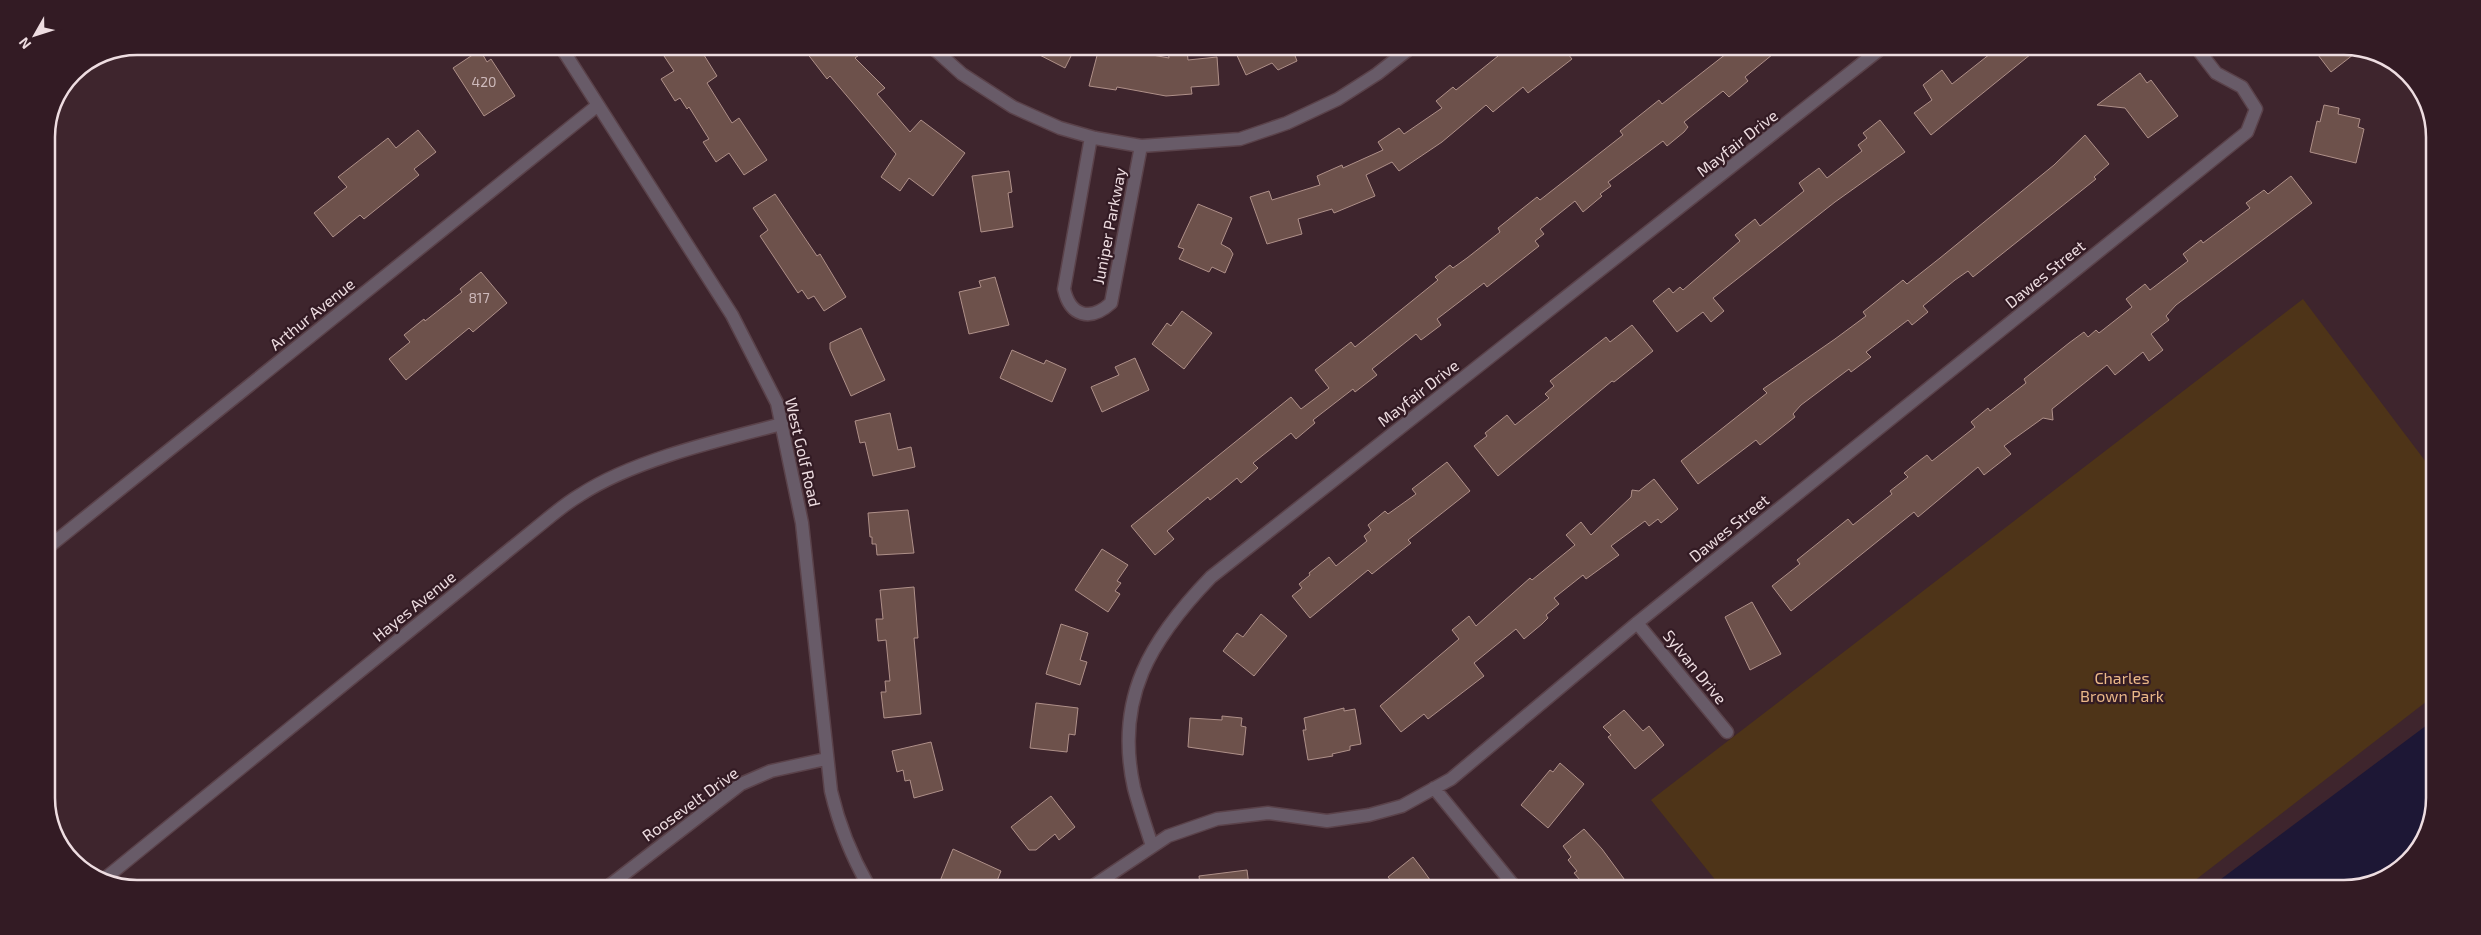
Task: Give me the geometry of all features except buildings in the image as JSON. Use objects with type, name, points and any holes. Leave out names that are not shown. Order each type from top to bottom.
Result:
[{"type":"street","name":"West Golf Road","points":[[566,55],[732,315],[777,403],[802,523],[831,792],[839,825],[855,863],[865,880]]},
{"type":"street","points":[[941,55],[962,74],[1013,107],[1060,128],[1090,137],[1141,146],[1240,139],[1287,123],[1338,99],[1377,74],[1401,55]]},
{"type":"street","name":"Mayfair Drive","points":[[1152,846],[1134,788],[1129,752],[1130,716],[1140,676],[1156,644],[1179,610],[1211,577],[1873,55]]},
{"type":"street","name":"Dawes Street","points":[[1102,880],[1168,836],[1218,819],[1268,813],[1327,821],[1369,815],[1402,806],[1451,779],[1637,623],[2247,132],[2256,109],[2242,87],[2216,73],[2202,55]]},
{"type":"street","name":"Arthur Avenue","points":[[55,542],[598,105]]},
{"type":"street","name":"Juniper Parkway","points":[[1090,137],[1064,289],[1067,303],[1085,315],[1101,312],[1110,303],[1141,146]]},
{"type":"street","name":"Hayes Avenue","points":[[109,875],[580,494],[612,478],[673,454],[782,424]]},
{"type":"street","name":"Sylvan Drive","points":[[1637,623],[1727,732]]},
{"type":"street","name":"Roosevelt Drive","points":[[616,880],[741,784],[771,771],[826,759]]},
{"type":"street","points":[[1434,788],[1509,880]]},
{"type":"green space","name":"Charles Brown Park","points":[[2303,299],[2426,462],[2426,702],[2195,880],[1715,880],[1651,800]]},
{"type":"shaded area","points":[[2426,726],[2426,798],[2422,824],[2409,848],[2398,860],[2380,871],[2354,879],[2220,880]]}]
